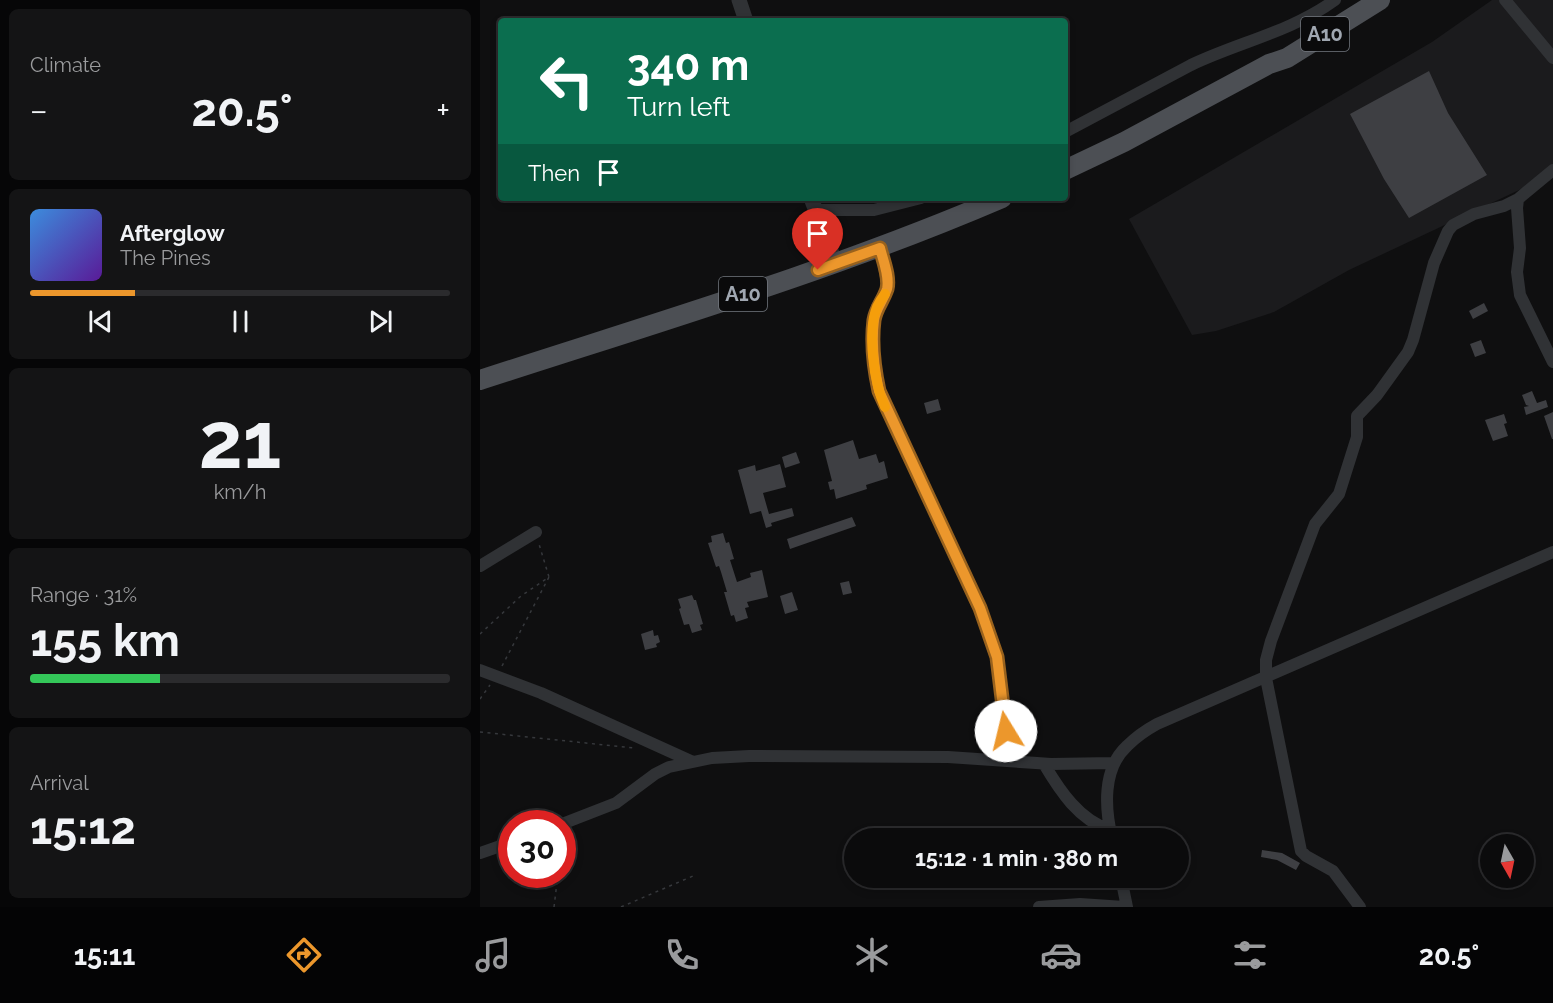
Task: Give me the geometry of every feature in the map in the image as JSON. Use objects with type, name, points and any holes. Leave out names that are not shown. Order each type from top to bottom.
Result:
[{"type":"main road","name":"A10","points":[[1269,64],[1278,55],[1364,0]]},
{"type":"main road","name":"A10","points":[[1068,169],[1124,142],[1269,64],[1287,58],[1380,0]]},
{"type":"main road","name":"A10","points":[[480,380],[836,264],[995,201]]},
{"type":"street","points":[[739,0],[745,18]]},
{"type":"street","points":[[1068,130],[1191,65],[1290,27],[1335,0]]},
{"type":"street","points":[[1505,0],[1553,58]]},
{"type":"street","points":[[1360,907],[1333,871],[1305,856],[1301,851],[1266,678],[1266,660],[1315,524],[1339,494],[1357,437],[1358,416],[1377,395],[1413,340],[1434,263],[1448,231],[1453,225],[1474,214],[1518,199],[1553,170]]},
{"type":"street","points":[[1518,199],[1520,248],[1517,272],[1520,295],[1553,362]]},
{"type":"street","points":[[836,264],[813,204],[874,210],[909,201]]},
{"type":"street","points":[[880,248],[888,287],[877,307],[873,333],[873,359],[879,391],[980,608],[997,657],[1006,731],[1017,761]]},
{"type":"street","points":[[480,566],[536,532]]},
{"type":"street","points":[[1111,828],[1109,774],[1125,747],[1157,724],[1553,552]]},
{"type":"street","points":[[480,670],[552,697],[693,762]]},
{"type":"street","points":[[576,818],[616,802],[655,774],[669,767],[712,758],[749,756],[948,757],[1044,764],[1114,763]]},
{"type":"street","points":[[1044,764],[1065,798],[1100,828]]},
{"type":"street","points":[[480,853],[498,847]]},
{"type":"street","points":[[1039,907],[1080,904],[1126,907],[1123,888]]},
{"type":"path","points":[[480,699],[496,676],[549,577],[536,532]]},
{"type":"path","points":[[480,634],[521,596],[549,577]]},
{"type":"path","points":[[480,732],[640,749]]},
{"type":"path","points":[[621,907],[693,876]]},
{"type":"path","points":[[554,907],[556,888]]},
{"type":"shaded area","points":[[1492,0],[1553,0],[1553,174],[1349,270],[1274,312],[1216,331],[1192,335],[1129,219],[1432,42]]},
{"type":"building","points":[[1429,71],[1448,113],[1487,175],[1409,218],[1384,179],[1350,114]]},
{"type":"building","points":[[1484,303],[1488,311],[1473,319],[1469,311]]},
{"type":"building","points":[[1481,340],[1486,353],[1475,357],[1470,344]]},
{"type":"building","points":[[1532,391],[1537,403],[1546,400],[1548,407],[1526,415],[1524,407],[1529,406],[1526,405],[1522,395]]},
{"type":"building","points":[[938,399],[941,410],[927,414],[924,403]]},
{"type":"building","points":[[1553,412],[1553,439],[1552,439],[1544,416]]},
{"type":"building","points":[[1504,414],[1508,436],[1493,441],[1485,420]]},
{"type":"building","points":[[853,440],[859,459],[876,454],[879,463],[884,461],[888,478],[866,485],[867,489],[836,499],[834,489],[830,490],[828,482],[832,481],[824,450]]},
{"type":"building","points":[[796,452],[800,463],[785,468],[782,457]]},
{"type":"building","points":[[780,464],[786,487],[763,493],[769,514],[792,508],[794,516],[771,523],[772,526],[766,528],[761,511],[750,514],[738,470],[755,465],[756,471]]},
{"type":"building","points":[[852,517],[856,526],[790,549],[787,539]]},
{"type":"building","points":[[723,533],[726,543],[729,542],[734,559],[730,560],[737,582],[751,577],[750,573],[762,570],[768,597],[747,602],[749,607],[745,608],[748,618],[736,622],[734,615],[731,616],[721,572],[719,566],[716,567],[708,543],[712,542],[711,536]]},
{"type":"building","points":[[849,581],[852,593],[843,595],[840,583]]},
{"type":"building","points":[[792,592],[798,610],[785,614],[780,596]]},
{"type":"building","points":[[692,595],[696,600],[703,624],[700,625],[702,630],[692,633],[689,624],[684,625],[678,599]]},
{"type":"building","points":[[653,630],[654,636],[658,635],[660,642],[656,644],[657,647],[645,650],[641,634]]},
{"type":"building","points":[[1262,850],[1282,853],[1300,863],[1296,870],[1277,860],[1261,857]]},
{"type":"slow traffic","points":[[885,294],[877,307],[874,322],[873,359],[879,391],[885,407]]},
{"type":"route","points":[[818,270],[880,248],[888,287],[877,307],[873,333],[873,359],[879,391],[980,608],[997,657],[1006,731]]}]
